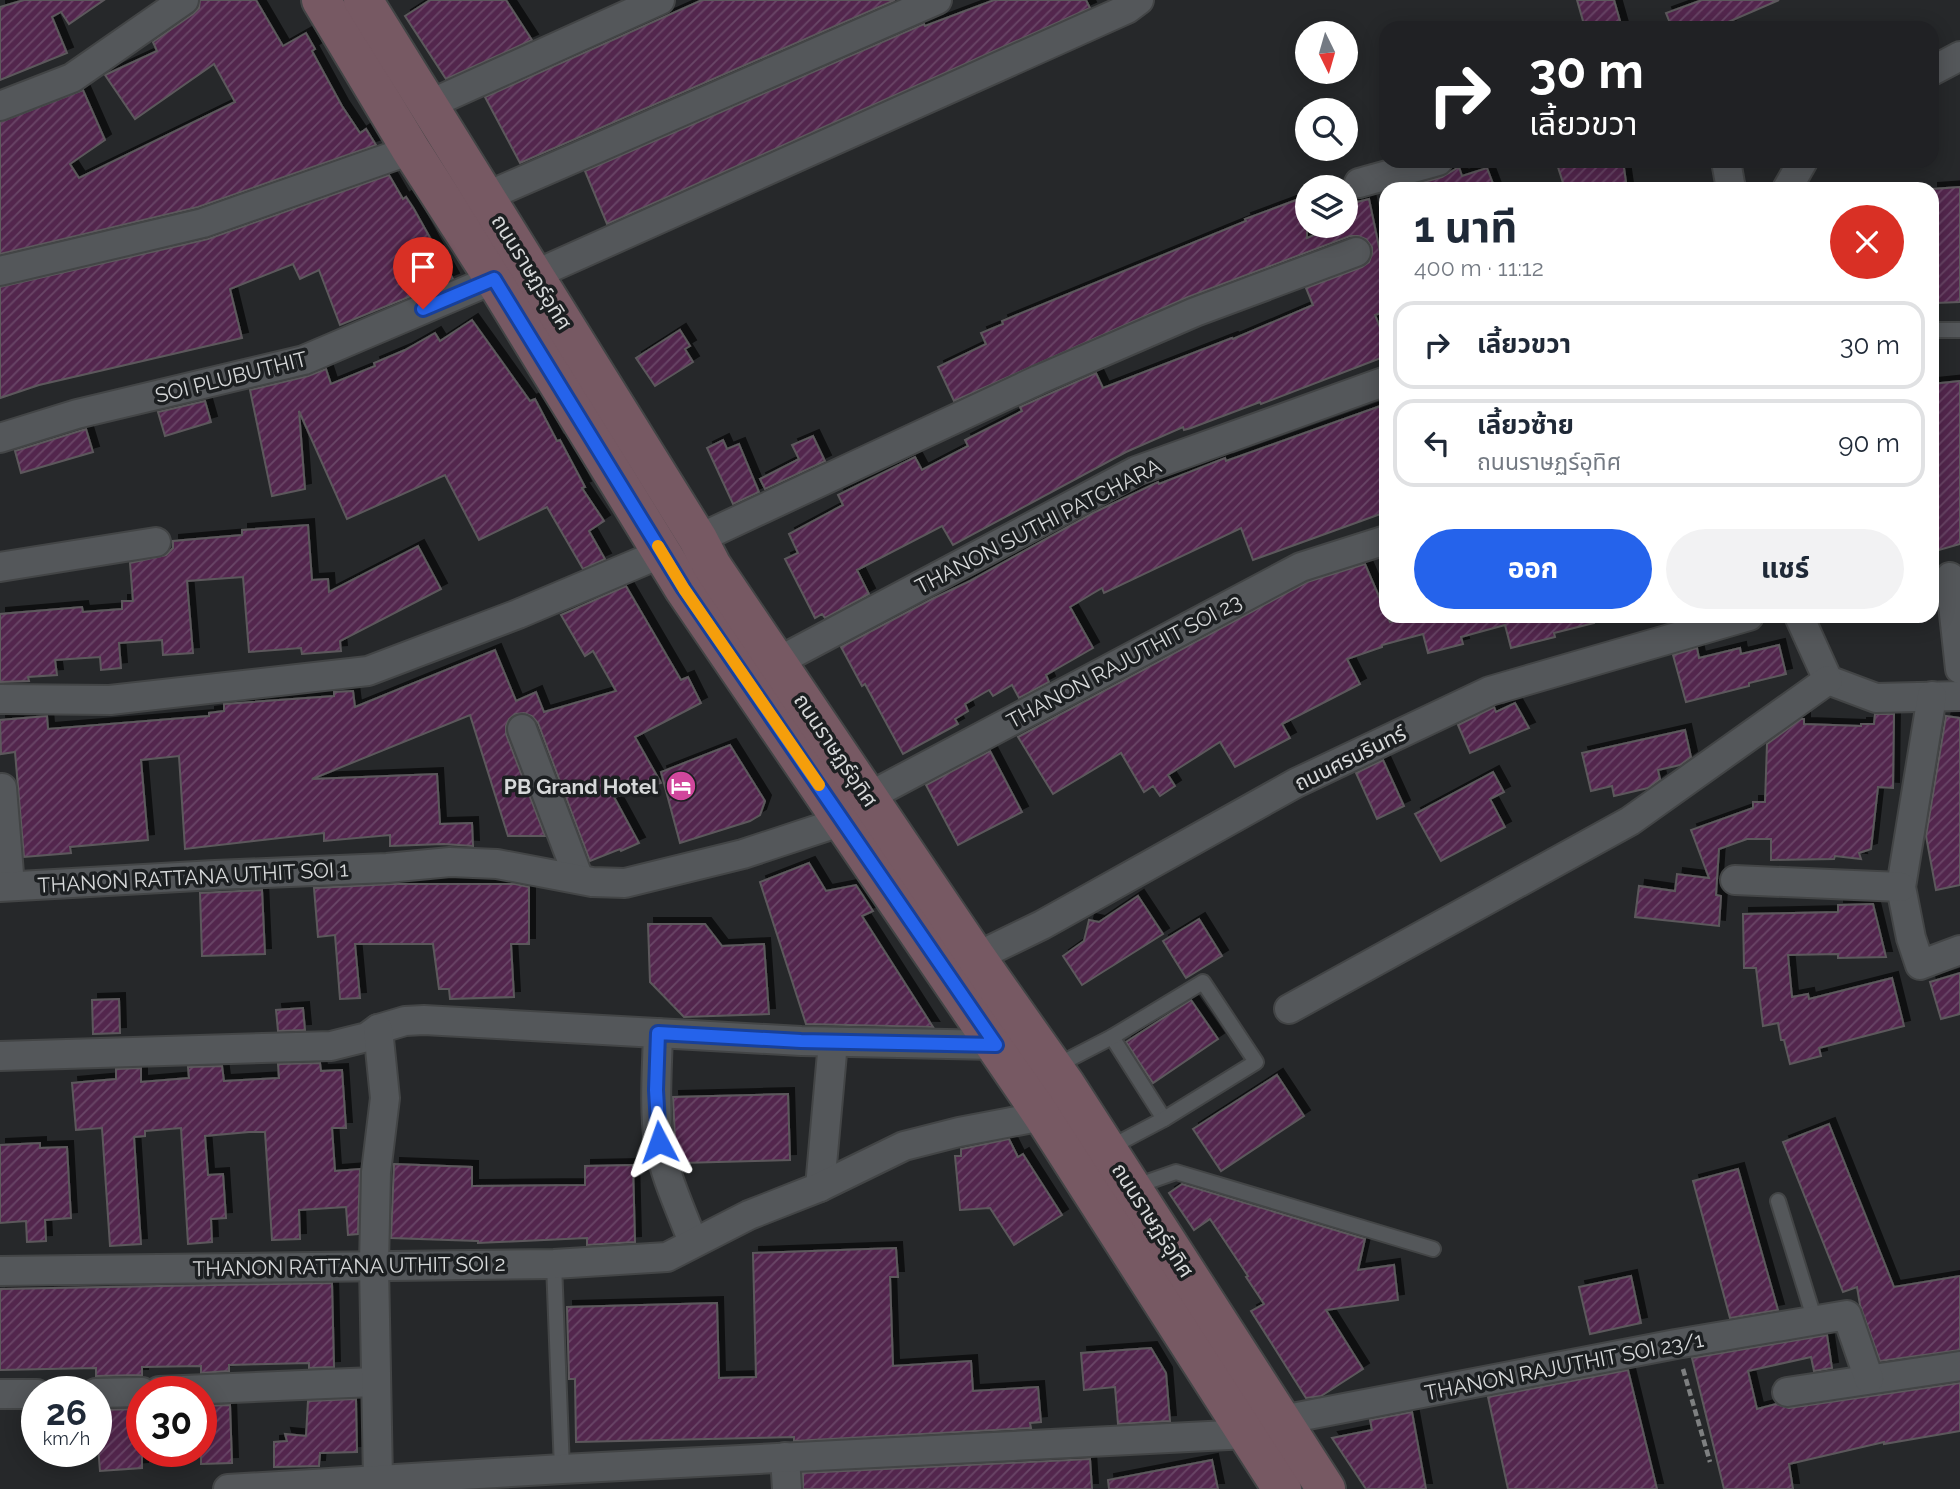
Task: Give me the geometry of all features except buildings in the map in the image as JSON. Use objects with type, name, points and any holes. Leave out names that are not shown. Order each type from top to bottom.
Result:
[{"type":"street","points":[[7,104],[72,78],[184,0]]},
{"type":"street","name":"ถนนราษฏร์อุทิศ","points":[[321,0],[411,150],[494,279],[698,539],[712,566],[777,662],[855,809],[996,1045],[1043,1116],[1118,1199],[1282,1420],[1326,1489]]},
{"type":"street","points":[[428,105],[660,0]]},
{"type":"street","points":[[485,197],[937,0]]},
{"type":"street","points":[[534,275],[1127,9],[1139,0]]},
{"type":"street","name":"ถนนราษฏร์อุทิศ","points":[[370,2],[428,105],[534,275],[662,553],[684,589],[855,809],[976,957],[1054,1067],[1107,1149],[1118,1199],[1248,1434],[1282,1489]]},
{"type":"street","points":[[1939,67],[1960,56]]},
{"type":"street","points":[[0,271],[203,223],[411,150]]},
{"type":"street","points":[[1359,183],[1413,168]]},
{"type":"street","points":[[698,539],[1038,380],[1195,312],[1356,252]]},
{"type":"street","name":"SOI PLUBUTHIT","points":[[0,438],[77,414],[304,360],[494,279]]},
{"type":"street","name":"THANON SUTHI PATCHARA","points":[[777,662],[1136,471],[1379,384]]},
{"type":"street","points":[[0,567],[156,542]]},
{"type":"street","name":"THANON RAJUTHIT SOI 23","points":[[579,879],[625,883],[743,854],[855,809],[1301,567],[1379,542]]},
{"type":"street","points":[[0,699],[110,700],[368,671],[518,614],[662,553]]},
{"type":"street","points":[[1950,577],[1960,669]]},
{"type":"street","name":"ถนนศรนรินทร์","points":[[976,957],[1042,925],[1296,783],[1490,691],[1725,623]]},
{"type":"street","points":[[1803,623],[1828,680],[1876,698],[1960,696]]},
{"type":"street","points":[[1289,1009],[1630,821],[1828,680]]},
{"type":"street","points":[[1932,696],[1901,887],[1911,938],[1920,965],[1960,950]]},
{"type":"street","points":[[522,729],[579,879]]},
{"type":"street","points":[[2,788],[5,887]]},
{"type":"street","name":"THANON RATTANA UTHIT SOI 1","points":[[5,887],[215,875],[387,869],[450,862],[496,864],[579,879]]},
{"type":"street","points":[[1735,880],[1901,887]]},
{"type":"street","points":[[0,1056],[331,1046],[368,1037],[378,1029],[405,1021],[424,1020],[833,1042],[996,1045]]},
{"type":"street","points":[[378,1029],[386,1098],[376,1172],[374,1265],[374,1382],[378,1480]]},
{"type":"street","points":[[658,1033],[656,1090],[659,1142],[670,1182],[693,1242]]},
{"type":"street","points":[[820,1187],[833,1042]]},
{"type":"street","name":"THANON RATTANA UTHIT SOI 2","points":[[0,1271],[554,1264],[667,1257],[748,1215],[820,1187],[904,1146],[958,1132],[1043,1116]]},
{"type":"street","name":"THANON RAJUTHIT SOI 23/1","points":[[1282,1420],[1676,1344],[1847,1315],[1869,1379]]},
{"type":"street","points":[[1787,1392],[1960,1366]]},
{"type":"street","points":[[217,1389],[374,1382]]},
{"type":"street","points":[[0,1394],[21,1394]]},
{"type":"street","points":[[228,1489],[378,1480],[483,1481],[562,1469],[1248,1434]]},
{"type":"street","points":[[785,1457],[787,1489]]},
{"type":"lane","points":[[1939,330],[1960,330]]},
{"type":"lane","points":[[1054,1067],[1112,1037],[1203,982],[1256,1062],[1164,1119],[1107,1149]]},
{"type":"lane","points":[[1112,1037],[1164,1119]]},
{"type":"lane","points":[[1118,1199],[1176,1172],[1433,1249]]},
{"type":"lane","points":[[1778,1201],[1815,1321]]},
{"type":"lane","points":[[554,1264],[562,1469]]},
{"type":"path","points":[[1676,1344],[1710,1462]]},
{"type":"slow traffic","points":[[658,546],[684,589],[819,785]]},
{"type":"place","name":"PB Grand Hotel","points":[[681,786]]},
{"type":"route","points":[[423,309],[494,279],[684,589],[996,1045],[801,1041],[658,1033],[656,1090],[659,1142]]}]
